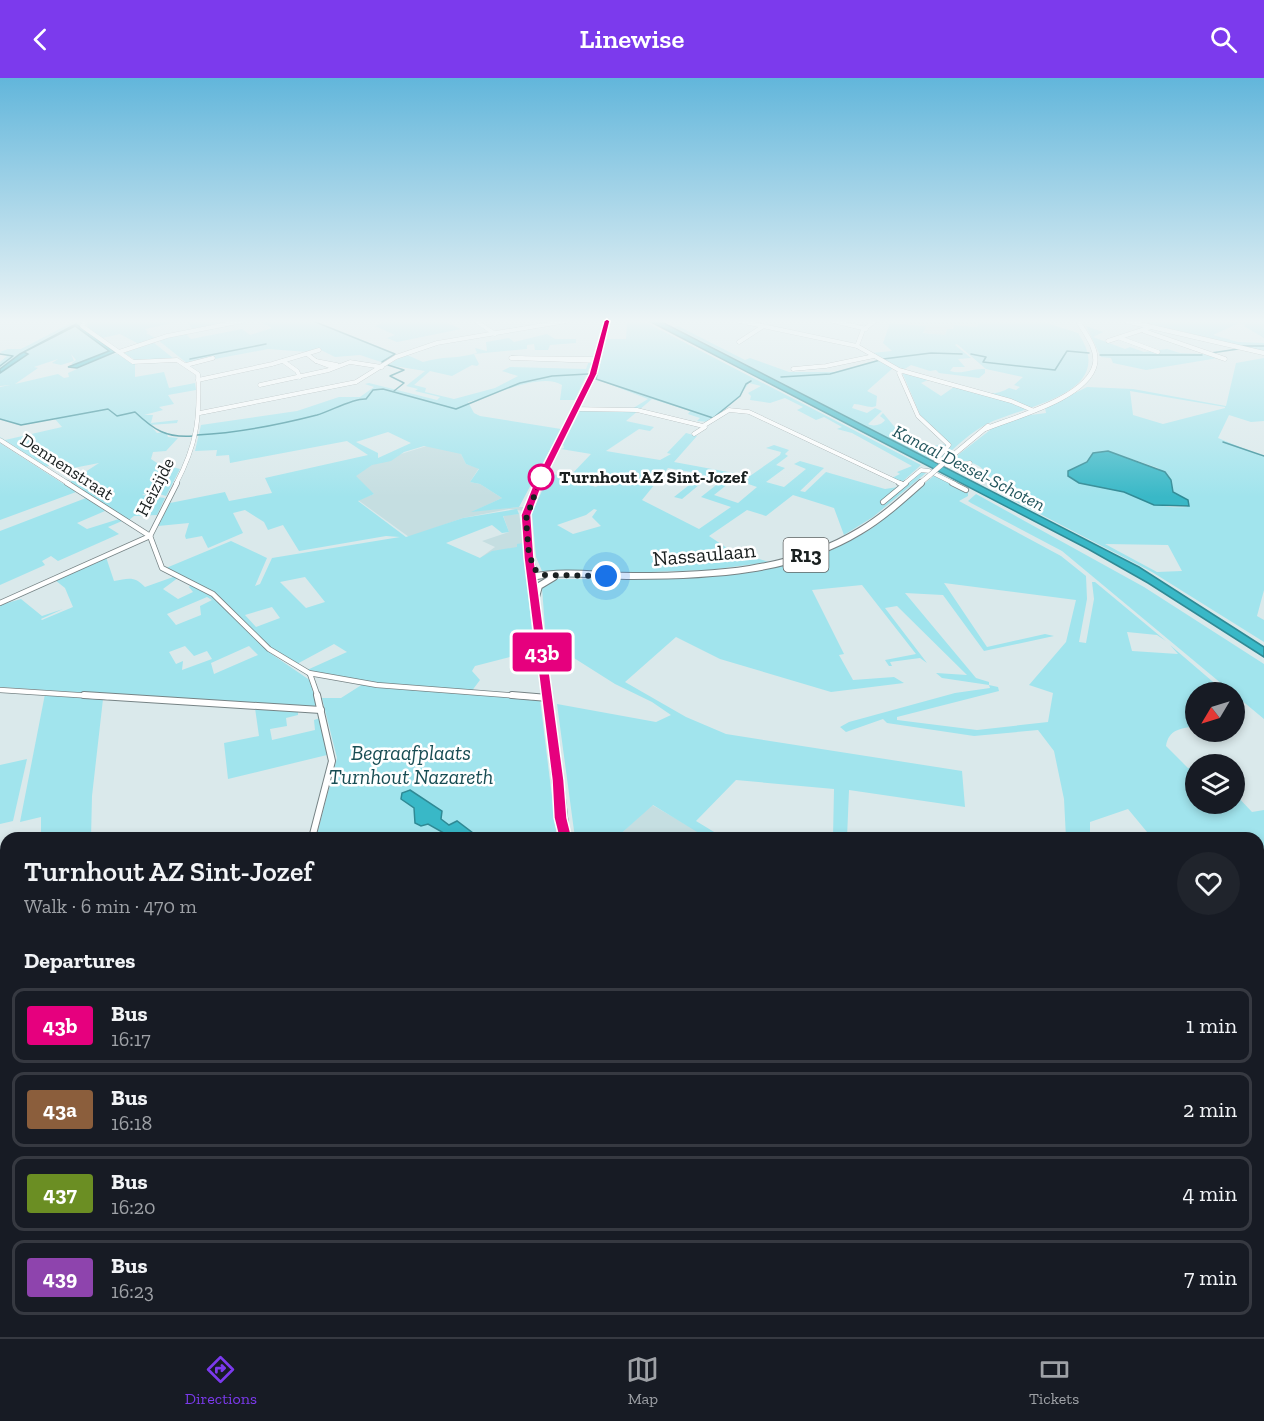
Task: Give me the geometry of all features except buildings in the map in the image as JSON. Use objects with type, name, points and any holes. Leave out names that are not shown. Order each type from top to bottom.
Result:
[{"type":"main road","name":"Nassaulaan","points":[[535,576],[700,574],[739,570],[786,561],[817,551],[857,533],[985,429],[1074,391],[1088,380]]},
{"type":"main road","name":"Nassaulaan","points":[[535,576],[564,575]]},
{"type":"main road","points":[[535,576],[535,598],[558,780],[560,818],[564,832]]},
{"type":"main road","points":[[535,598],[539,586],[554,577]]},
{"type":"street","name":"Heizijde","points":[[198,380],[200,413],[188,461],[150,536],[155,555],[162,568],[213,594],[269,649],[309,674],[377,685],[548,698]]},
{"type":"street","points":[[260,385],[286,380]]},
{"type":"street","points":[[200,413],[358,380]]},
{"type":"street","points":[[535,576],[529,555],[527,509],[588,380]]},
{"type":"street","points":[[902,380],[918,416],[949,445],[936,460],[949,466],[970,463]]},
{"type":"street","points":[[933,380],[1031,409]]},
{"type":"street","points":[[577,406],[646,412],[706,426]]},
{"type":"street","points":[[694,434],[729,410],[753,414],[902,484]]},
{"type":"street","name":"Dennenstraat","points":[[0,440],[150,536]]},
{"type":"street","points":[[883,502],[918,471],[926,470],[966,490]]},
{"type":"street","points":[[0,603],[150,536]]},
{"type":"street","points":[[309,674],[315,684],[332,760],[314,832]]},
{"type":"street","points":[[0,690],[321,710]]},
{"type":"shaded area","points":[[762,380],[774,380],[1139,567],[1264,647],[1264,657],[1148,583],[1088,549]]},
{"type":"shaded area","points":[[453,438],[466,464],[479,468],[470,482],[480,484],[502,498],[474,511],[524,507],[524,511],[509,509],[463,518],[409,537],[358,500],[374,494],[346,475],[378,458],[391,457]]},
{"type":"shaded area","points":[[1108,451],[1165,472],[1171,480],[1173,492],[1188,500],[1189,506],[1154,505],[1124,492],[1079,483],[1068,476],[1068,471],[1087,462],[1093,453]]},
{"type":"shaded area","points":[[519,514],[528,578],[480,558],[495,547],[482,541],[509,532],[503,515]]},
{"type":"shaded area","points":[[410,790],[442,811],[441,819],[449,825],[457,821],[472,832],[442,832],[428,824],[421,826],[415,823],[414,808],[401,799],[402,793]]},
{"type":"shaded area","points":[[652,805],[698,832],[623,832]]},
{"type":"green space","points":[[0,380],[21,380],[15,384],[33,380],[166,380],[169,388],[195,383],[196,390],[168,395],[174,404],[159,407],[163,410],[144,415],[153,415],[151,423],[178,420],[177,423],[150,425],[157,433],[166,432],[168,437],[178,438],[166,451],[153,452],[151,459],[157,463],[180,469],[166,496],[150,491],[142,495],[165,498],[157,515],[134,516],[129,520],[70,482],[99,463],[63,470],[53,464],[46,467],[3,441],[0,442],[0,437],[5,440],[62,427],[55,419],[21,425],[0,419],[0,387],[10,385],[0,386]]},
{"type":"green space","points":[[414,380],[420,380],[414,385],[426,388],[425,392],[454,399],[495,388],[511,380],[584,380],[575,400],[560,400],[562,385],[542,381],[516,386],[468,402],[474,413],[480,416],[561,429],[519,507],[471,512],[502,498],[480,484],[470,482],[479,469],[466,464],[461,454],[424,446],[404,452],[391,461],[372,465],[356,476],[374,494],[358,501],[406,537],[463,518],[517,509],[519,514],[503,516],[509,532],[502,533],[492,525],[446,543],[480,558],[492,551],[517,547],[517,544],[523,543],[534,651],[475,666],[472,671],[480,680],[471,692],[378,684],[307,670],[347,652],[334,644],[295,665],[276,651],[270,653],[311,681],[316,708],[0,687],[0,605],[21,599],[42,616],[63,609],[42,620],[73,607],[65,588],[55,580],[106,557],[114,581],[131,579],[145,587],[176,576],[179,577],[163,589],[178,599],[193,592],[189,587],[192,584],[211,595],[216,593],[166,568],[231,541],[267,558],[255,586],[260,584],[272,558],[400,537],[386,536],[299,551],[283,525],[268,530],[264,522],[245,510],[233,513],[243,533],[208,548],[202,536],[186,539],[189,523],[158,526],[170,503],[225,492],[229,501],[272,493],[265,478],[368,455],[347,441],[230,463],[229,455],[216,456],[217,450],[195,451],[201,425],[297,411],[339,397],[360,397],[374,387],[365,384],[369,383],[437,400],[440,397],[415,391],[418,389],[406,386]],"holes":[[[388,432],[411,443],[378,458],[378,453],[356,442]],[[305,577],[325,602],[306,608],[280,582]],[[207,597],[212,600],[200,606],[201,615],[176,625],[167,614]],[[272,607],[280,618],[256,627],[245,615]],[[185,646],[194,656],[207,651],[212,659],[182,670],[183,661],[176,664],[169,652]],[[249,646],[258,655],[214,674],[211,663]]]},
{"type":"green space","points":[[598,380],[757,380],[921,465],[902,482],[892,478],[900,474],[897,472],[912,466],[852,433],[837,429],[842,427],[824,417],[816,420],[797,410],[803,407],[785,398],[770,403],[750,400],[751,396],[748,393],[761,386],[749,383],[740,396],[710,422],[697,421],[700,418],[688,414],[690,411],[652,399],[626,421],[654,427],[650,431],[639,429],[606,451],[660,460],[671,454],[667,453],[686,433],[697,436],[674,462],[750,476],[780,455],[781,452],[766,448],[774,445],[789,450],[785,454],[788,456],[776,465],[785,468],[766,482],[784,487],[806,469],[794,464],[800,461],[824,468],[800,491],[805,492],[826,472],[885,489],[898,487],[884,500],[919,472],[926,473],[873,517],[844,535],[834,508],[793,495],[766,516],[747,510],[709,536],[730,550],[769,562],[709,570],[622,573],[542,571],[536,557],[532,513],[550,473],[596,487],[600,484],[571,475],[591,454],[561,449],[564,448],[563,444],[581,409],[630,410],[648,399]],"holes":[[[668,468],[703,474],[674,497],[682,499],[711,475],[725,478],[701,497],[731,507],[699,529],[642,500]],[[734,479],[757,487],[738,503],[714,495]],[[594,509],[597,510],[592,517],[601,526],[573,534],[557,525],[586,515]]]},
{"type":"green space","points":[[776,380],[880,380],[867,391],[877,396],[876,406],[854,404],[852,408],[867,413],[875,408],[882,411],[868,424],[882,423],[885,420],[880,416],[883,413],[899,433],[890,436],[908,446],[923,449],[947,445],[933,457],[927,458]]},
{"type":"green space","points":[[905,380],[928,380],[921,383],[941,396],[954,387],[989,394],[1009,388],[1016,390],[1020,387],[1014,385],[1020,380],[1081,380],[1078,384],[1044,403],[981,427],[943,458],[939,457],[951,446],[921,417]]},
{"type":"green space","points":[[1232,380],[1264,380],[1264,421],[1251,422],[1229,415],[1218,438],[1264,457],[1264,590],[1257,616],[1264,620],[1264,642],[1152,572],[1011,499],[1025,494],[1014,486],[998,489],[981,467],[954,458],[994,427],[1023,416],[1046,413],[1045,408],[1087,387],[1133,389],[1226,406]],"holes":[[[1130,391],[1225,407],[1163,424],[1133,415]],[[1108,451],[1158,468],[1168,476],[1173,492],[1188,500],[1187,507],[1161,506],[1124,492],[1089,485],[1069,477],[1069,471],[1087,462],[1093,453]],[[1105,544],[1168,545],[1182,571],[1157,572]]]},
{"type":"green space","points":[[0,443],[76,492],[0,520]]},
{"type":"green space","points":[[935,475],[968,492],[968,496],[959,501],[1061,556],[1086,576],[1087,599],[1079,642],[1086,643],[1094,599],[1092,582],[1095,582],[1166,641],[1157,635],[1127,632],[1132,651],[1178,654],[1170,645],[1213,682],[1185,682],[1185,728],[1173,733],[1167,740],[1166,746],[1185,765],[1185,814],[1245,814],[1245,805],[1252,812],[1264,810],[1264,832],[1147,832],[1128,809],[1090,822],[1090,832],[1066,832],[1064,799],[1054,751],[1038,730],[974,736],[887,723],[883,719],[846,732],[840,727],[849,722],[955,693],[990,688],[989,685],[942,678],[936,673],[967,675],[897,606],[885,608],[927,663],[920,658],[890,662],[892,666],[889,666],[885,660],[916,654],[862,585],[812,590],[844,654],[839,655],[853,680],[894,677],[904,683],[831,692],[720,659],[676,637],[625,682],[686,717],[726,734],[962,771],[965,807],[849,790],[847,832],[833,832],[834,789],[736,780],[696,821],[714,832],[697,832],[653,805],[623,832],[574,832],[557,704],[656,722],[671,715],[652,702],[615,684],[555,646],[549,648],[546,640],[542,588],[558,579],[674,579],[752,572],[789,564],[826,552],[861,535],[881,522]],"holes":[[[944,583],[1076,600],[1066,642],[1029,685],[1053,693],[1048,722],[977,730],[897,720],[897,717],[999,691],[998,687],[989,685],[989,682],[976,678],[905,593],[943,595],[984,651],[1054,636],[1045,634],[987,647]]]},
{"type":"green space","points":[[976,494],[1144,587],[1264,664],[1264,719],[1245,703],[1245,682],[1220,682],[1062,551],[968,501]]},
{"type":"green space","points":[[86,498],[105,511],[77,523],[87,529],[119,519],[122,521],[108,527],[119,534],[58,561],[51,556],[42,561],[45,565],[0,585],[0,531]]},
{"type":"green space","name":"Begraafplaats Turnhout Nazareth","points":[[363,684],[540,699],[556,832],[318,832],[337,758],[322,698],[341,698]]},
{"type":"green space","points":[[45,694],[103,699],[92,796],[91,832],[41,832],[41,817],[20,822]]},
{"type":"green space","points":[[255,708],[298,711],[298,715],[286,718],[287,726],[270,729],[272,740],[315,730],[314,720],[320,718],[327,755],[228,779],[224,743],[259,736]]},
{"type":"green space","points":[[27,759],[13,821],[0,824],[0,765]]},
{"type":"waterway","points":[[394,391],[404,383],[398,380]]},
{"type":"waterway","points":[[197,435],[258,428],[317,415],[366,399],[373,390],[383,389],[456,409],[520,383],[535,380]]},
{"type":"waterway","points":[[598,380],[713,418],[740,396],[746,384],[751,381]]},
{"type":"waterway","points":[[0,419],[21,425],[108,409],[117,416],[135,412],[161,432],[175,436],[193,436]]},
{"type":"waterway","points":[[1223,442],[1264,456]]},
{"type":"bus line","name":"43b","points":[[565,832],[560,818],[558,780],[533,593],[526,515],[537,485],[590,380]]},
{"type":"place","name":"Turnhout AZ Sint-Jozef","points":[[541,477]]},
{"type":"route","points":[[541,477],[527,509],[526,519],[529,555],[536,571],[545,575],[606,576]]},
{"type":"water label","name":"Kanaal Dessel-Schoten","points":[[969,468]]}]
